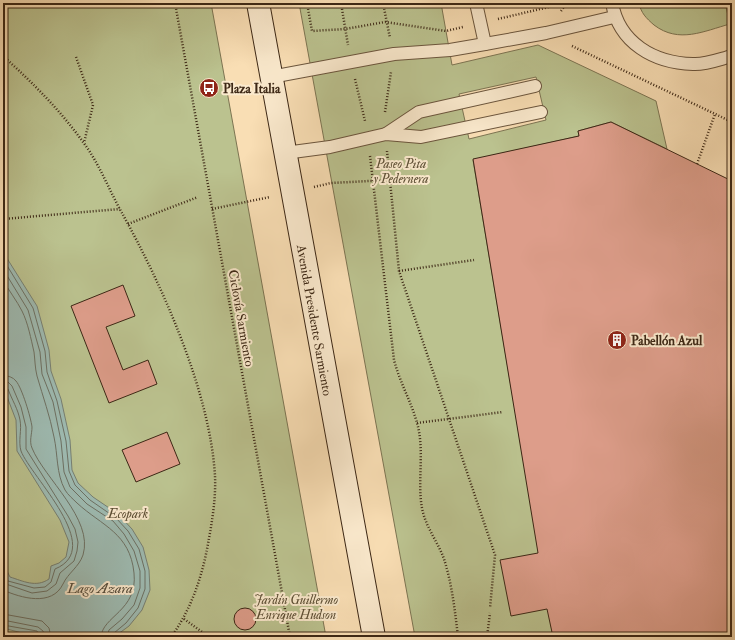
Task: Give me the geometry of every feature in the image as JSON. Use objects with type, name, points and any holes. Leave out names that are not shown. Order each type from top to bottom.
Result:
[{"type":"main road","name":"Avenida Presidente Sarmiento","points":[[258,3],[374,637]]},
{"type":"lane","points":[[476,3],[485,44]]},
{"type":"lane","points":[[612,3],[614,17],[633,44],[661,60],[694,64],[732,56]]},
{"type":"lane","points":[[271,77],[394,54],[450,50],[485,44],[546,33],[614,17]]},
{"type":"lane","points":[[386,134],[419,112],[535,86]]},
{"type":"lane","points":[[285,153],[386,134],[421,136],[541,112]]},
{"type":"path","name":"Ciclovía Sarmiento","points":[[175,3],[290,637]]},
{"type":"path","points":[[307,3],[312,31],[345,29],[385,22]]},
{"type":"path","points":[[341,3],[351,62],[368,138],[394,360],[399,379],[418,423],[421,454],[421,507],[443,558],[450,581],[457,618],[458,637]]},
{"type":"path","points":[[383,3],[385,22],[394,54],[384,119],[399,271],[495,555],[490,608]]},
{"type":"path","points":[[546,33],[732,122]]},
{"type":"path","points":[[3,56],[56,108],[84,143],[150,268],[173,321],[196,384],[208,429],[215,477],[213,513],[204,568],[184,619],[171,637]]},
{"type":"path","points":[[76,57],[93,105],[84,143]]},
{"type":"path","points":[[697,164],[715,114]]},
{"type":"path","points":[[128,224],[198,197]]},
{"type":"path","points":[[3,219],[120,209]]},
{"type":"path","points":[[399,271],[474,260]]},
{"type":"path","points":[[418,423],[503,412]]},
{"type":"path","points":[[487,637],[490,613]]},
{"type":"path","points":[[184,619],[209,637]]},
{"type":"green space","name":"Ecopark","points":[[3,3],[211,3],[326,637],[3,637]]},
{"type":"green space","name":"Paseo Pita y Pedernera","points":[[299,3],[441,3],[452,65],[538,45],[656,101],[667,149],[611,122],[578,131],[579,136],[473,160],[553,637],[415,637]],"holes":[[[536,77],[546,120],[469,139],[459,94]]]},
{"type":"green space","points":[[639,3],[725,3],[730,24],[692,34],[673,34],[663,31],[646,18]]},
{"type":"water","name":"Lago Azara","points":[[3,252],[37,306],[49,350],[51,371],[61,399],[70,440],[72,470],[78,483],[93,497],[118,514],[132,529],[143,547],[149,570],[150,590],[142,610],[129,626],[114,637],[57,637],[26,634],[3,628],[3,563],[10,577],[30,583],[44,582],[49,579],[51,566],[59,563],[66,557],[69,542],[60,520],[17,451],[16,420],[4,389]]},
{"type":"building","name":"Pabellón Azul","points":[[611,122],[732,181],[732,632],[721,637],[553,637],[547,609],[511,616],[500,560],[538,553],[473,159],[579,136],[578,131]]},
{"type":"building","points":[[123,285],[135,316],[106,327],[123,370],[148,360],[157,384],[109,403],[71,306]]},
{"type":"building","points":[[167,432],[180,464],[136,482],[122,450]]},
{"type":"building","points":[[245,608],[253,611],[256,619],[253,627],[245,630],[237,627],[234,619],[237,611]]},
{"type":"place","name":"Plaza Italia","points":[[209,88]]},
{"type":"place","name":"Pabellón Azul","points":[[617,340]]},
{"type":"park label","name":"Jardín Guillermo Enrique Hudson","points":[[296,606]]}]
